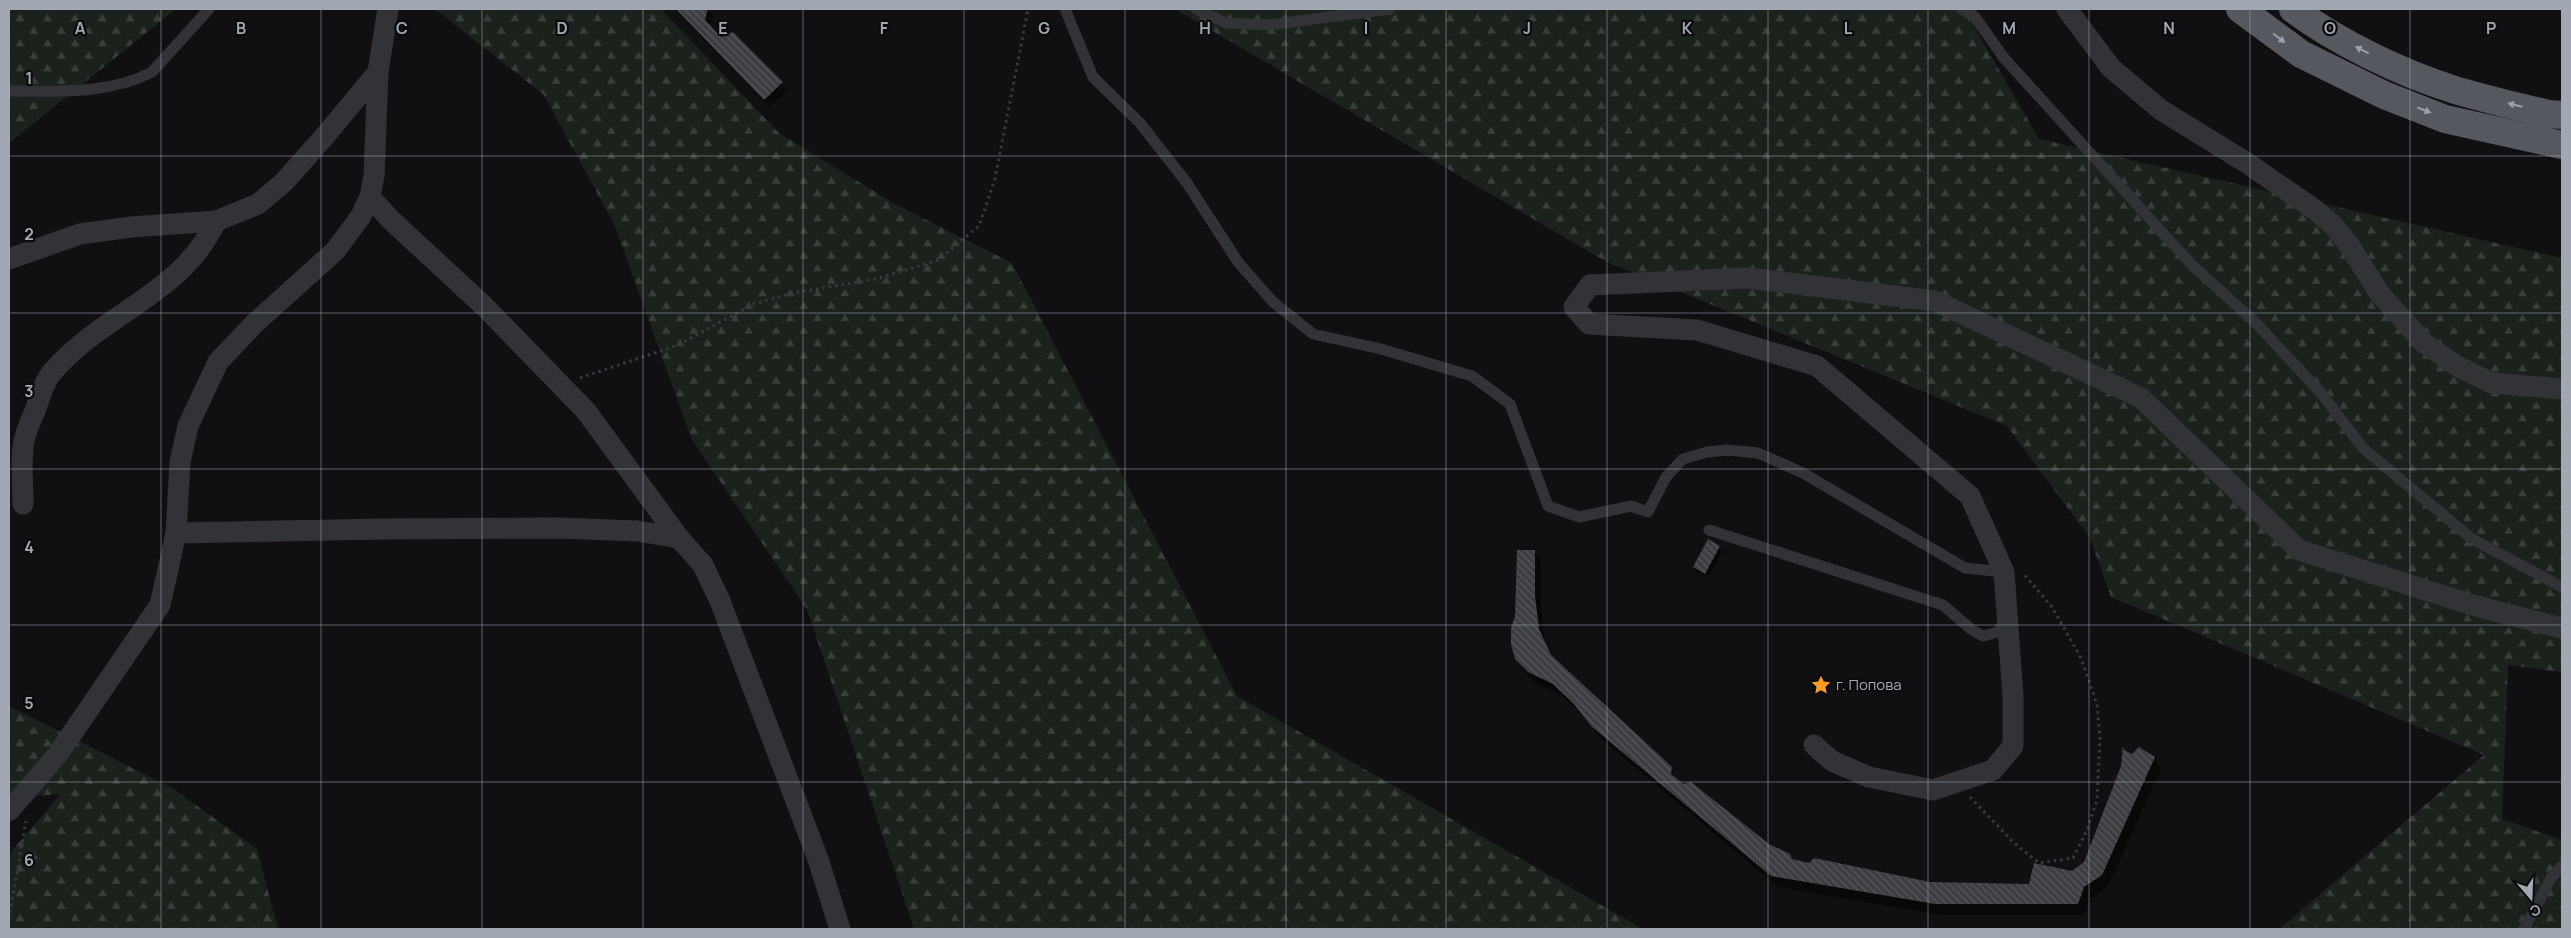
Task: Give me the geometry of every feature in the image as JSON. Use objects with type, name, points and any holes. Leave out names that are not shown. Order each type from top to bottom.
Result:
[{"type":"highway","points":[[2240,9],[2301,54],[2384,95],[2445,119],[2562,145]]},
{"type":"highway","points":[[2293,9],[2315,25],[2388,64],[2451,89],[2548,114],[2562,115]]},
{"type":"street","points":[[9,811],[58,754],[160,605],[176,534],[180,462],[188,426],[218,362],[255,323],[335,251],[361,216],[370,197],[377,142],[378,72],[388,9]]},
{"type":"street","points":[[2067,9],[2111,68],[2161,110],[2247,163],[2314,209],[2334,226],[2349,245],[2380,294],[2424,343],[2457,366],[2492,383],[2562,389]]},
{"type":"street","points":[[9,259],[80,234],[216,221],[258,204],[284,182],[378,72]]},
{"type":"street","points":[[370,197],[485,307],[586,411],[679,538],[703,565],[720,601],[818,859],[840,929]]},
{"type":"street","points":[[23,504],[23,446],[42,392],[52,371],[80,343],[175,277],[208,239],[216,221]]},
{"type":"street","points":[[1814,744],[1832,761],[1869,777],[1933,790],[1993,770],[2012,746],[2013,696],[2004,572],[1970,496],[1817,366],[1697,330],[1589,324],[1574,307],[1590,285],[1748,278],[1935,301],[2141,398],[2299,550],[2476,606],[2562,628]]},
{"type":"street","points":[[176,534],[559,528],[637,531],[679,538]]},
{"type":"lane","points":[[9,91],[74,91],[122,85],[140,78],[152,72],[209,9]]},
{"type":"lane","points":[[1066,9],[1093,77],[1140,124],[1187,183],[1238,262],[1272,300],[1313,334],[1381,349],[1472,376],[1510,404],[1548,506],[1580,517],[1631,506],[1648,512],[1654,505],[1666,477],[1683,459],[1707,452],[1728,450],[1758,453],[1803,473],[1965,568],[2004,572]]},
{"type":"lane","points":[[1196,9],[1226,23],[1270,24],[1390,9]]},
{"type":"lane","points":[[1962,9],[1975,17],[2004,58],[2191,264],[2255,322],[2322,393],[2362,448],[2472,538],[2562,587]]},
{"type":"lane","points":[[1708,530],[1943,605],[1972,630],[1982,636],[1998,632],[2008,614]]},
{"type":"lane","points":[[2524,929],[2551,878],[2562,866]]},
{"type":"path","points":[[560,384],[678,345],[754,304],[793,293],[876,279],[938,260],[979,226],[992,188],[1028,9]]},
{"type":"path","points":[[1956,782],[2013,842],[2039,863],[2073,858],[2087,830],[2097,800],[2100,737],[2097,704],[2081,658],[2052,607],[2030,579],[2019,570],[2004,572]]},
{"type":"path","points":[[9,919],[33,785]]},
{"type":"green space","points":[[9,9],[176,9],[9,143]]},
{"type":"green space","points":[[435,9],[661,9],[779,133],[893,203],[1012,263],[1237,696],[1643,929],[914,929],[807,609],[692,440],[614,224],[543,94]]},
{"type":"green space","points":[[1175,9],[1964,9],[2039,139],[2562,258],[2562,672],[2508,665],[2502,819],[2562,840],[2562,929],[2279,929],[2484,755],[2111,597],[2090,538],[2007,426],[1605,261]]},
{"type":"green space","points":[[9,706],[172,788],[257,849],[278,929],[9,929],[9,854],[61,794],[9,798]]},
{"type":"building","points":[[676,9],[708,9],[705,20],[721,37],[733,32],[783,82],[764,100]]},
{"type":"building","points":[[1708,539],[1720,546],[1705,574],[1693,567]]},
{"type":"building","points":[[1517,550],[1535,550],[1535,596],[1539,629],[1551,655],[1672,767],[1671,774],[1683,784],[1691,782],[1769,844],[1790,854],[1792,859],[1809,863],[1814,858],[1930,882],[2029,884],[2034,863],[2072,871],[2084,862],[2121,766],[2123,746],[2124,750],[2132,754],[2139,747],[2155,757],[2102,875],[2084,887],[2078,904],[1935,904],[1771,876],[1591,726],[1574,704],[1553,684],[1528,672],[1515,659],[1511,644],[1511,628],[1515,616]]},
{"type":"place","name":"г. Попова","points":[[1821,685]]}]
